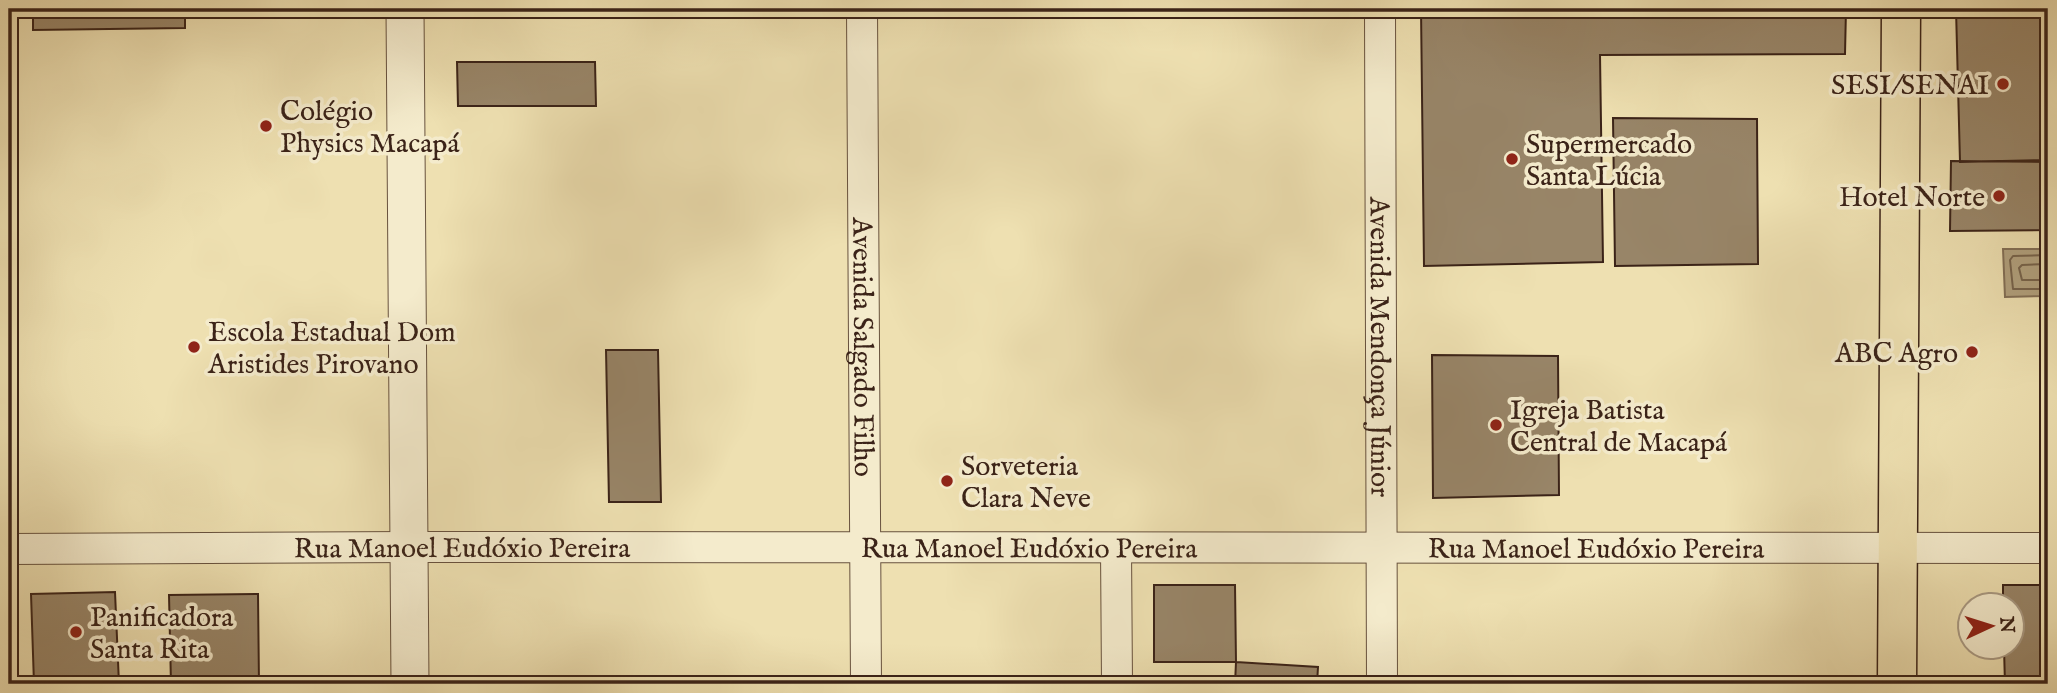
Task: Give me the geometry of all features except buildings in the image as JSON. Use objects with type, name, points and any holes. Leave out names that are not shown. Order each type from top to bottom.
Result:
[{"type":"main road","points":[[1897,684],[1901,9]]},
{"type":"street","points":[[405,9],[410,684]]},
{"type":"street","name":"Avenida Salgado Filho","points":[[862,9],[866,684]]},
{"type":"street","name":"Avenida Mendonça Júnior","points":[[1380,9],[1382,684]]},
{"type":"street","points":[[1116,548],[1117,684]]},
{"type":"street","name":"Rua Manoel Eudóxio Pereira","points":[[9,549],[2048,548]]},
{"type":"water","points":[[2003,249],[2048,249],[2048,296],[2005,297]]},
{"type":"place","name":"SESI/SENAI","points":[[2003,84]]},
{"type":"place","name":"Colégio Physics Macapá","points":[[266,126]]},
{"type":"place","name":"Supermercado Santa Lúcia","points":[[1512,159]]},
{"type":"place","name":"Hotel Norte","points":[[1999,196]]},
{"type":"place","name":"Escola Estadual Dom Aristides Pirovano","points":[[194,347]]},
{"type":"place","name":"ABC Agro","points":[[1972,352]]},
{"type":"place","name":"Igreja Batista Central de Macapá","points":[[1496,425]]},
{"type":"place","name":"Sorveteria Clara Neve","points":[[947,481]]},
{"type":"place","name":"Panificadora Santa Rita","points":[[76,632]]}]
